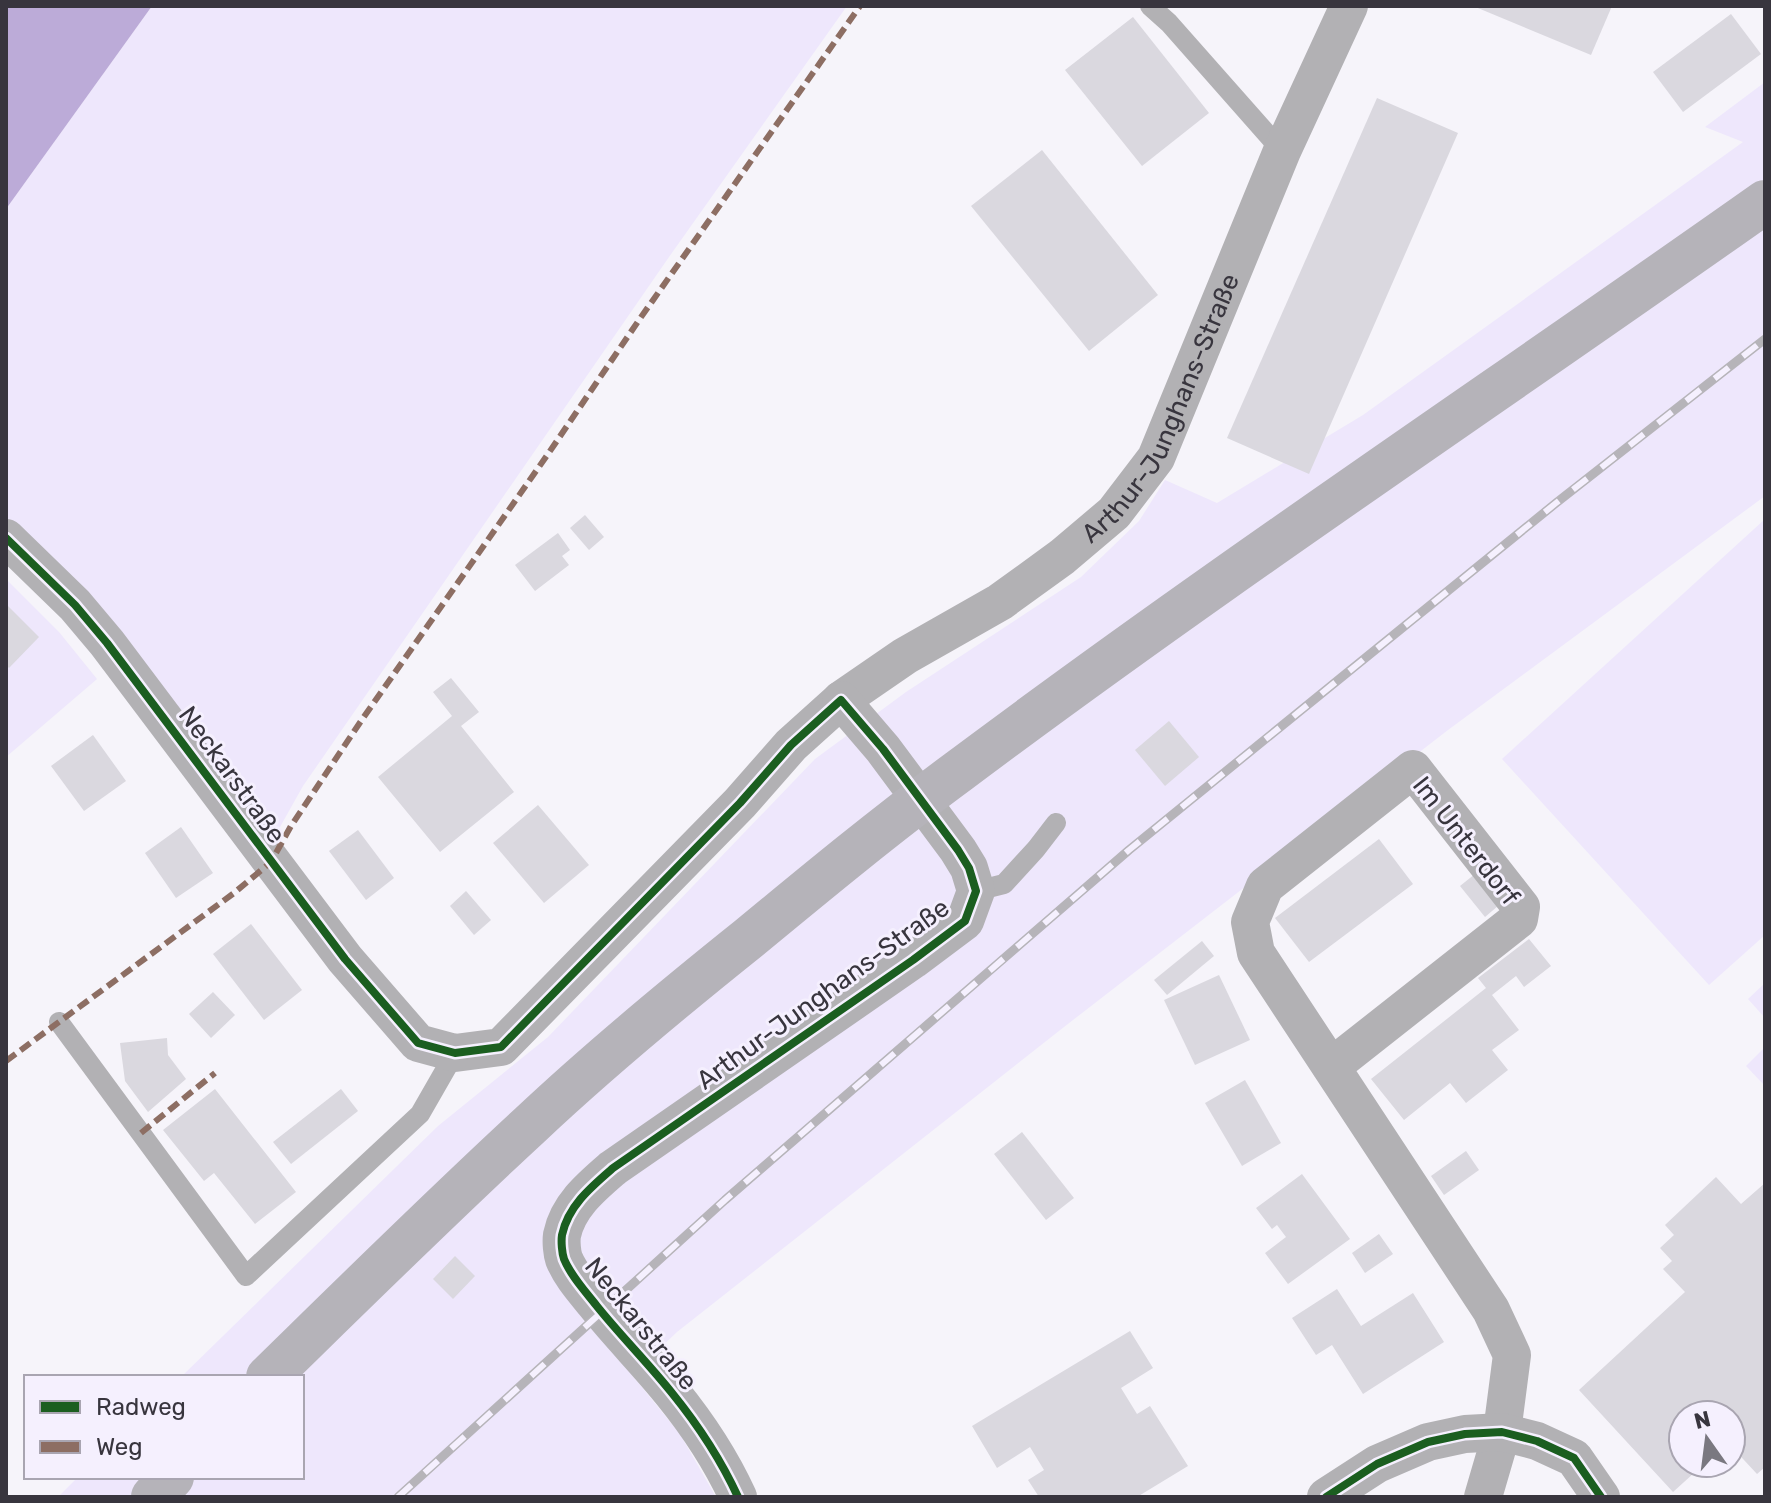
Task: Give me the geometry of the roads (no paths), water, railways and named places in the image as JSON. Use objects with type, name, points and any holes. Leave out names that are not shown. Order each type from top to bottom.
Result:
[{"type":"main road","points":[[270,1375],[533,1122],[647,1021],[805,891],[957,772],[1304,522],[1765,202]]},
{"type":"main road","points":[[153,1497],[170,1479]]},
{"type":"street","name":"Arthur-Junghans-Straße","points":[[455,1053],[501,1047],[740,803],[791,745],[841,700],[905,656],[1000,602],[1062,557],[1114,513],[1156,458],[1282,151],[1349,6]]},
{"type":"street","name":"Neckarstraße","points":[[6,538],[75,605],[107,643],[345,959],[418,1043],[455,1053]]},
{"type":"street","name":"Arthur-Junghans-Straße","points":[[564,1258],[562,1237],[571,1213],[585,1193],[613,1168],[965,921],[976,891],[969,868],[883,749],[841,700]]},
{"type":"street","name":"Im Unterdorf","points":[[1331,1067],[1519,919],[1521,907],[1413,769],[1265,886],[1250,922],[1256,953],[1331,1067],[1491,1310],[1512,1355],[1502,1432],[1483,1497]]},
{"type":"street","name":"Neckarstraße","points":[[564,1258],[591,1299],[672,1393],[697,1427],[738,1497]]},
{"type":"street","points":[[1326,1497],[1377,1464],[1428,1442],[1465,1434],[1502,1432],[1537,1441],[1574,1458],[1601,1497]]},
{"type":"lane","points":[[1150,6],[1178,32],[1282,151]]},
{"type":"lane","points":[[976,891],[1004,884],[1056,823]]},
{"type":"lane","points":[[59,1022],[246,1276],[420,1114],[455,1053]]},
{"type":"railway","points":[[398,1497],[725,1200],[1129,850],[1556,503],[1765,339]]}]
